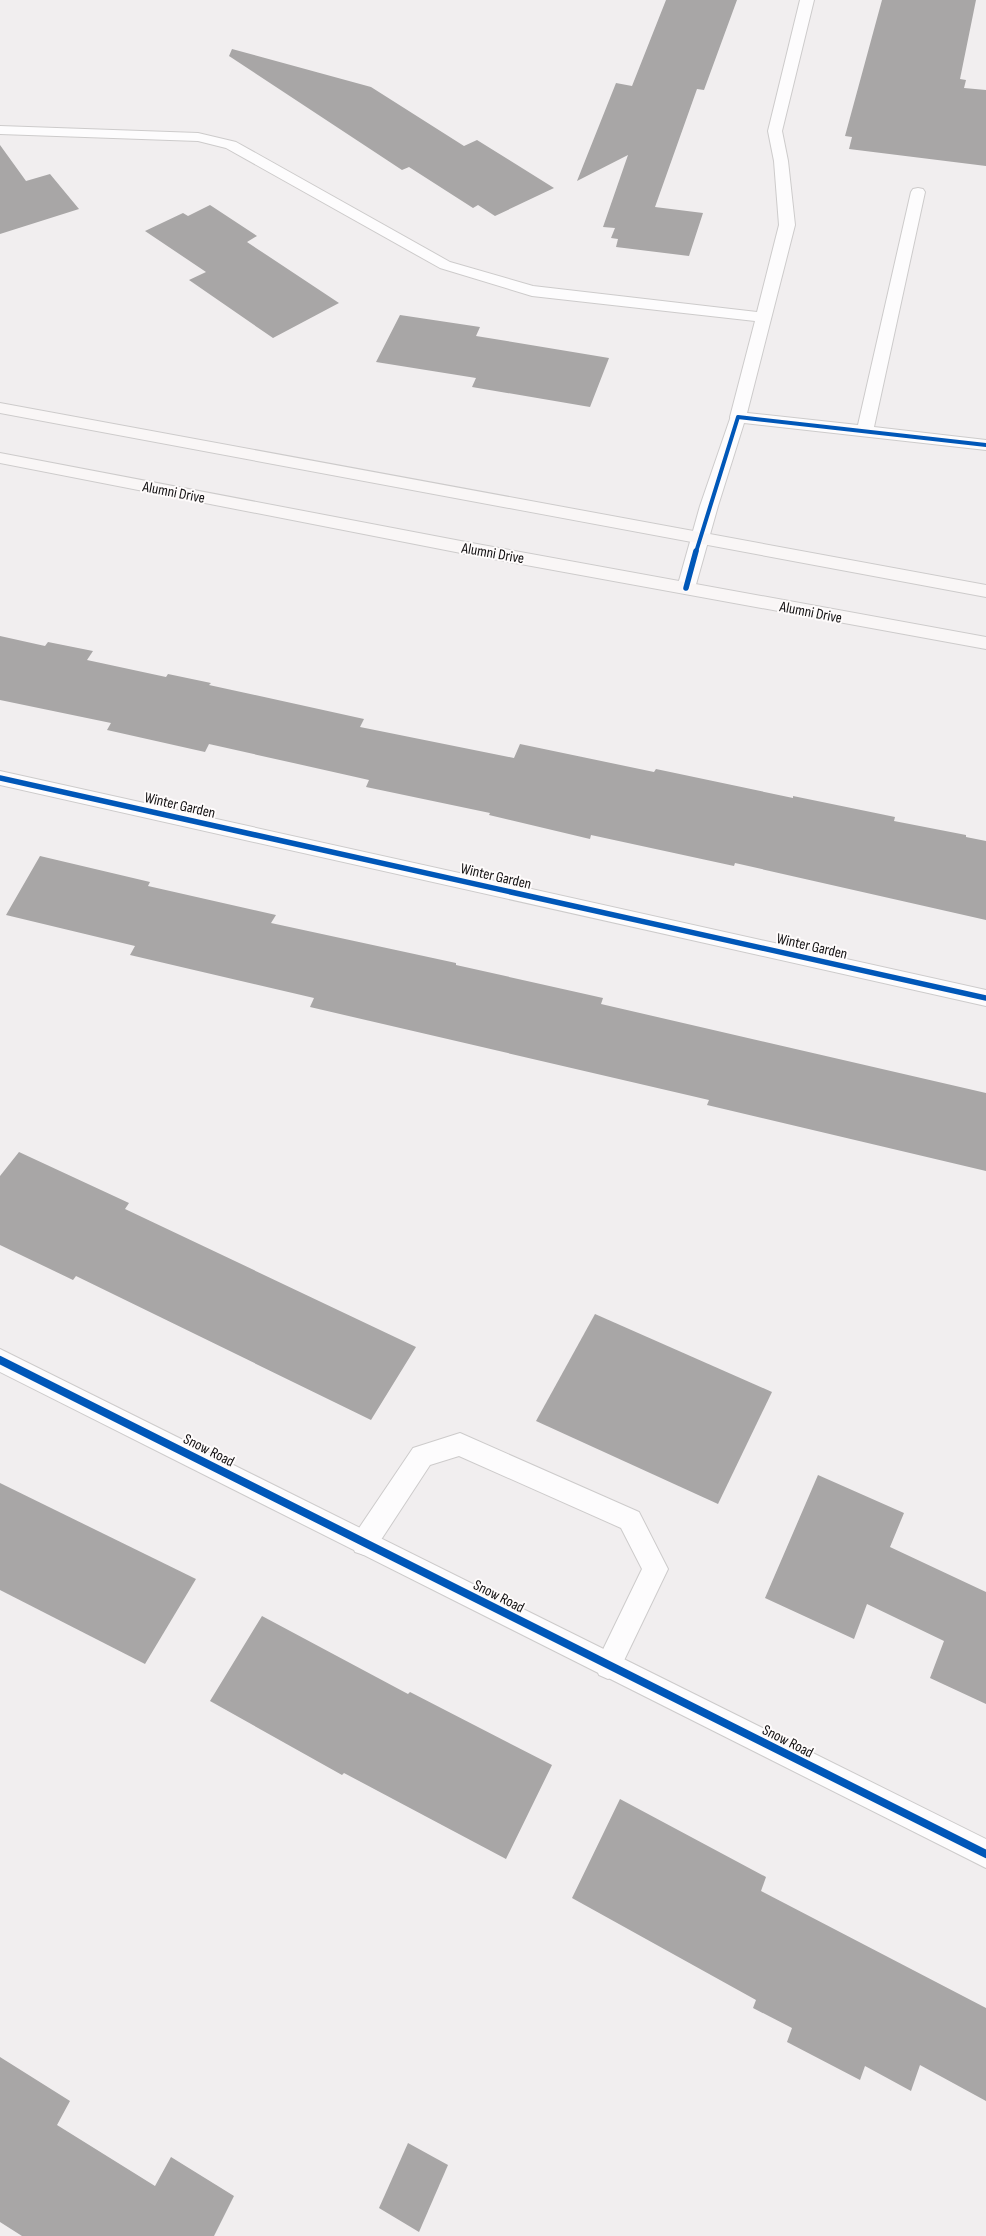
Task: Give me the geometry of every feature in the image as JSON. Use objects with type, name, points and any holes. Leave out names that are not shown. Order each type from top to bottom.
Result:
[{"type":"main road","points":[[0,408],[986,591]]},
{"type":"main road","name":"Alumni Drive","points":[[0,458],[450,545],[986,643]]},
{"type":"street","points":[[686,588],[699,538],[738,417],[787,225],[781,161],[775,130],[807,0]]},
{"type":"street","points":[[0,130],[198,137],[231,145],[445,265],[532,291],[763,317]]},
{"type":"street","points":[[865,432],[918,192]]},
{"type":"street","points":[[738,417],[986,445]]},
{"type":"street","name":"Winter Garden","points":[[0,778],[986,998]]},
{"type":"street","name":"Snow Road","points":[[0,1360],[608,1666],[986,1854]]},
{"type":"street","points":[[364,1543],[422,1456],[460,1444],[630,1520],[655,1569],[608,1666]]},
{"type":"building","points":[[666,0],[737,0],[704,90],[697,89],[655,207],[703,213],[689,256],[616,247],[618,239],[611,238],[615,228],[603,227],[628,155],[577,181],[616,83],[632,86]]},
{"type":"building","points":[[882,0],[976,0],[960,79],[966,80],[964,88],[986,90],[986,166],[849,149],[852,137],[845,136]]},
{"type":"building","points":[[232,49],[371,87],[464,146],[477,140],[554,188],[495,216],[478,205],[473,208],[409,167],[402,170],[229,56]]},
{"type":"building","points":[[0,145],[26,181],[50,174],[79,209],[0,234]]},
{"type":"building","points":[[210,205],[257,236],[247,242],[339,303],[273,338],[189,280],[206,272],[145,231],[183,213],[188,216]]},
{"type":"building","points":[[400,315],[480,327],[476,336],[609,358],[590,407],[472,387],[476,378],[376,362]]},
{"type":"building","points":[[0,636],[45,646],[48,642],[93,651],[87,660],[166,677],[168,674],[211,683],[209,685],[364,719],[360,727],[514,758],[520,744],[654,772],[656,769],[793,798],[793,796],[895,817],[894,821],[966,835],[966,837],[986,841],[986,920],[735,863],[734,866],[591,835],[590,839],[489,815],[490,813],[366,787],[369,780],[209,744],[205,752],[107,730],[111,723],[0,700]]},
{"type":"building","points":[[40,856],[150,882],[148,886],[276,915],[271,923],[456,963],[456,965],[603,998],[601,1004],[986,1093],[986,1171],[707,1105],[709,1100],[310,1007],[314,998],[130,955],[135,946],[6,915]]},
{"type":"building","points":[[19,1152],[129,1203],[125,1209],[416,1347],[371,1420],[76,1276],[73,1280],[0,1245],[0,1176]]},
{"type":"building","points":[[595,1314],[772,1392],[718,1504],[536,1421]]},
{"type":"building","points":[[818,1475],[904,1513],[890,1547],[986,1592],[986,1704],[930,1678],[944,1641],[867,1604],[854,1639],[765,1598]]},
{"type":"building","points":[[0,1483],[196,1579],[145,1664],[0,1590]]},
{"type":"building","points":[[262,1616],[408,1694],[410,1692],[552,1765],[506,1859],[344,1773],[342,1775],[210,1701]]},
{"type":"building","points":[[620,1799],[766,1877],[761,1891],[986,2008],[986,2101],[920,2065],[911,2091],[865,2066],[860,2080],[787,2042],[792,2028],[753,2008],[756,2000],[572,1898]]},
{"type":"building","points":[[0,2057],[70,2101],[57,2125],[155,2186],[171,2157],[234,2196],[214,2236],[22,2236],[0,2222]]},
{"type":"building","points":[[408,2143],[448,2165],[419,2232],[379,2208]]},
{"type":"cycle path","points":[[686,588],[709,506],[738,417],[986,445]]},
{"type":"cycle path","points":[[0,778],[986,998]]},
{"type":"cycle path","points":[[0,1360],[986,1854]]}]
